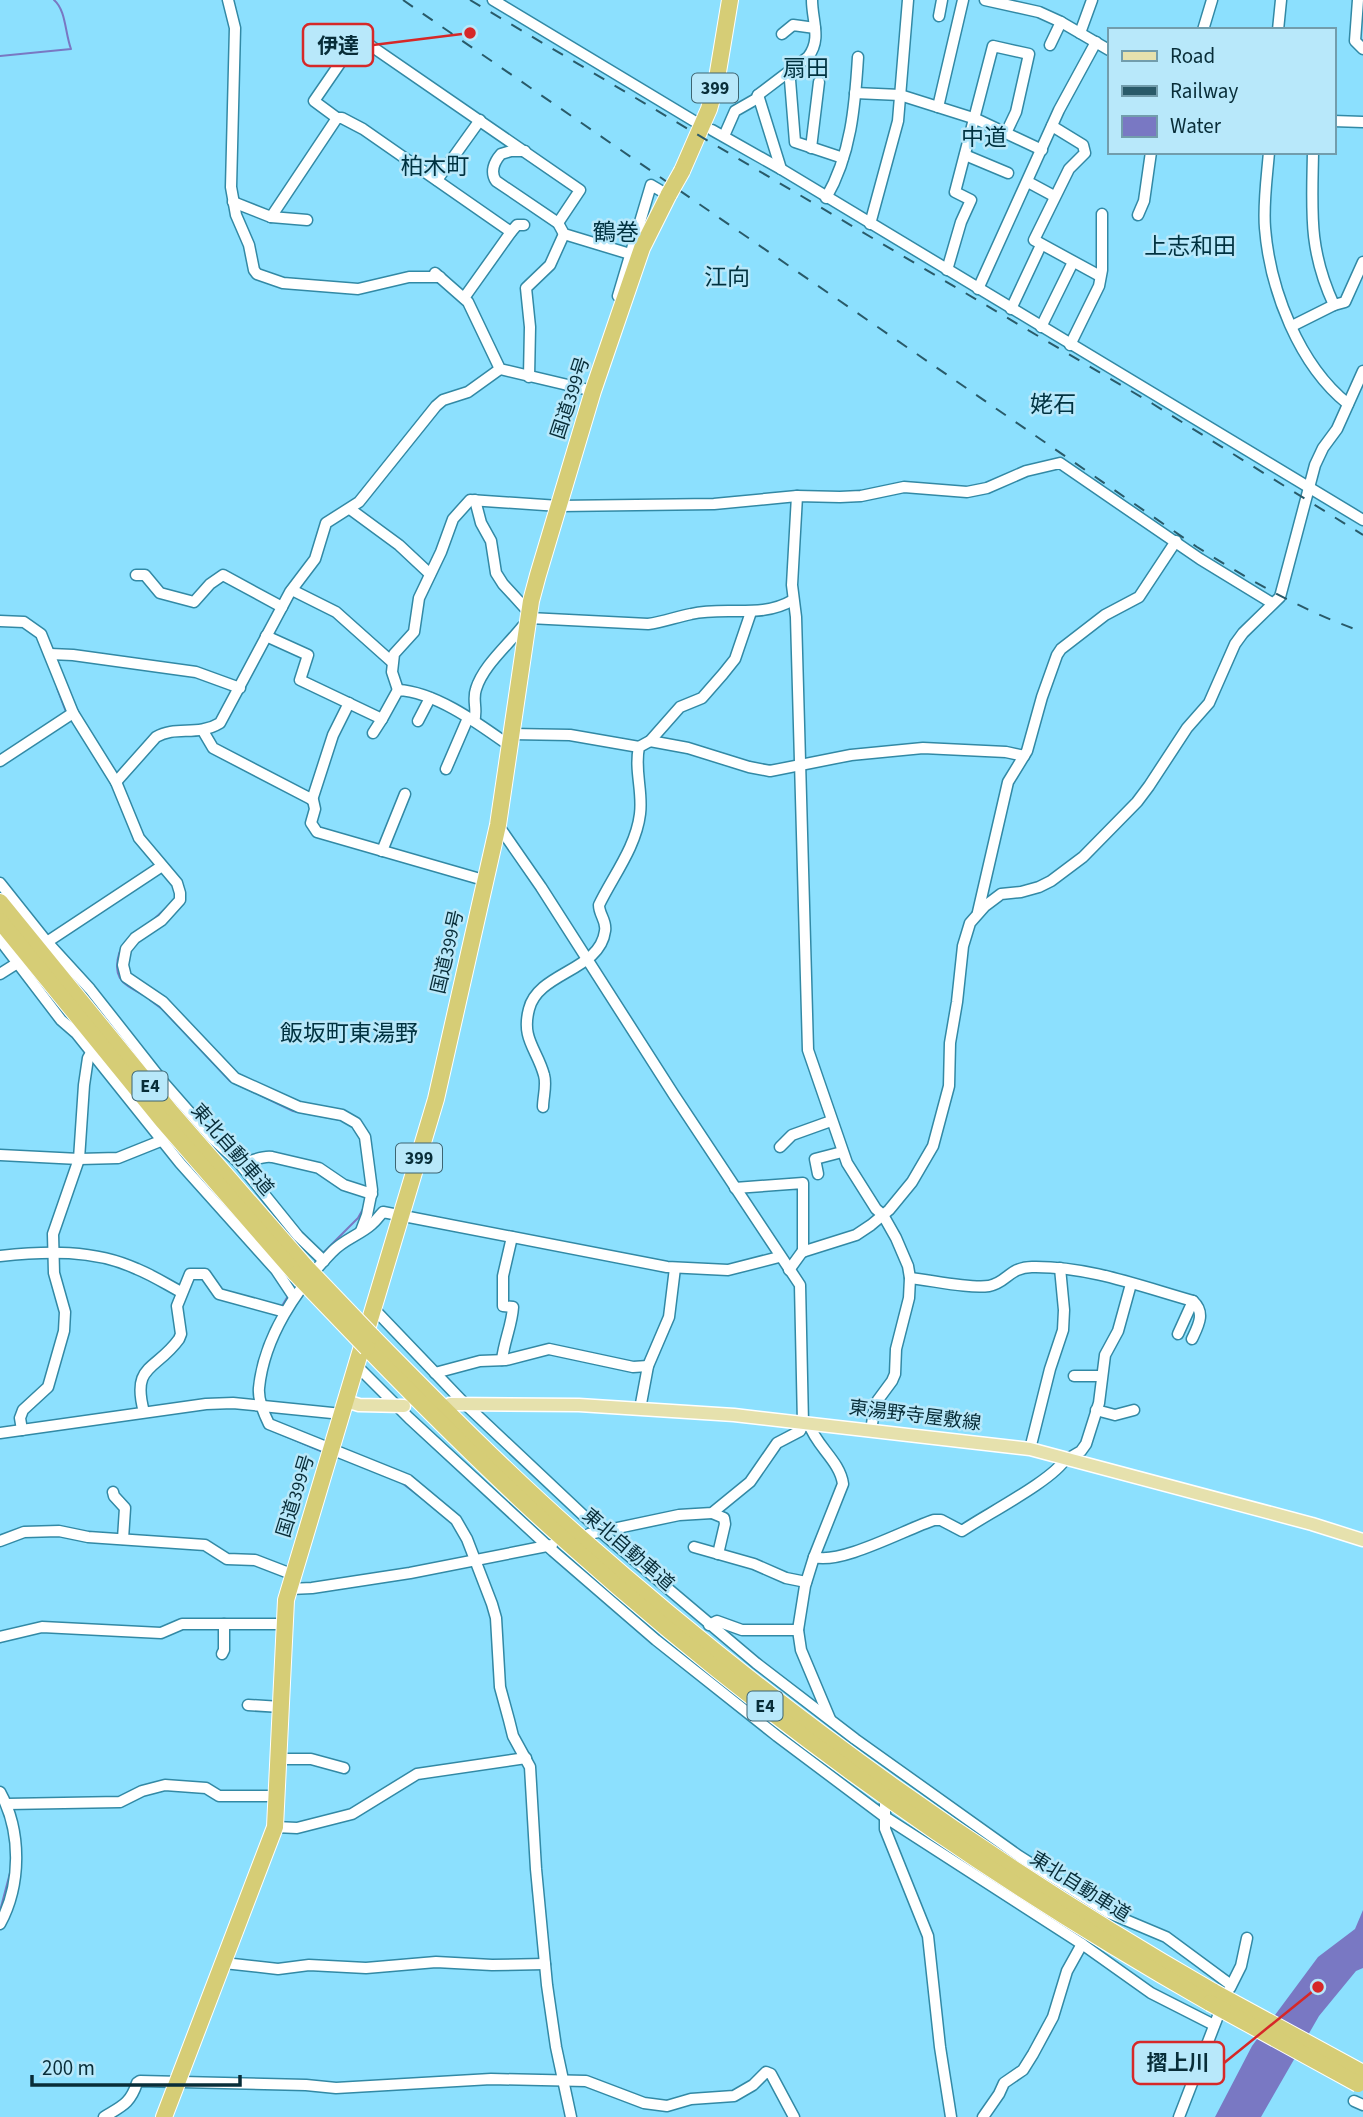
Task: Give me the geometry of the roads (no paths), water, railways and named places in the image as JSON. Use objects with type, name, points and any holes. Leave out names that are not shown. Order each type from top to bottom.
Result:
[{"type":"highway","name":"国道399号","points":[[164,2117],[275,1827],[284,1624],[292,1582],[436,1099],[498,825],[538,575],[593,391],[642,248],[682,171],[709,109],[716,84],[730,0]]},
{"type":"highway","name":"東北自動車道","points":[[0,902],[171,1112],[296,1284]]},
{"type":"highway","name":"東北自動車道","points":[[0,920],[296,1284],[369,1343],[581,1538],[749,1679],[1009,1867],[1212,1998],[1361,2087]]},
{"type":"main road","name":"東湯野寺屋敷線","points":[[450,1404],[519,1403],[734,1415],[1030,1449],[1363,1540]]},
{"type":"main road","points":[[344,1407],[401,1406]]},
{"type":"street","points":[[228,0],[236,28],[231,187],[254,270],[266,278],[283,283],[358,289],[435,274],[464,298],[476,317],[500,369],[593,391]]},
{"type":"street","points":[[493,0],[508,3],[694,121]]},
{"type":"street","points":[[724,136],[734,111],[756,99],[813,50],[816,38],[812,0]]},
{"type":"street","points":[[870,224],[893,141],[900,96],[908,0]]},
{"type":"street","points":[[939,16],[942,0]]},
{"type":"street","points":[[938,107],[963,0]]},
{"type":"street","points":[[985,0],[1039,12],[1108,49]]},
{"type":"street","points":[[1080,33],[1092,0]]},
{"type":"street","points":[[1203,28],[1212,0]]},
{"type":"street","points":[[1278,28],[1281,0]]},
{"type":"street","points":[[1359,0],[1355,40],[1363,49]]},
{"type":"street","points":[[1050,45],[1061,22]]},
{"type":"street","points":[[782,34],[793,25],[815,28]]},
{"type":"street","points":[[511,232],[363,129],[337,118],[314,101],[358,37],[580,190],[558,223]]},
{"type":"street","points":[[978,289],[1052,126],[1096,42]]},
{"type":"street","points":[[947,270],[961,222],[971,200],[955,192],[993,46],[1029,54],[1016,112],[1006,133]]},
{"type":"street","points":[[826,198],[836,181],[853,121],[858,57]]},
{"type":"street","points":[[786,75],[790,80],[795,142],[843,158]]},
{"type":"street","points":[[811,148],[819,82]]},
{"type":"street","points":[[855,93],[900,96],[938,107],[976,119],[1042,150]]},
{"type":"street","points":[[758,95],[781,169]]},
{"type":"street","points":[[271,218],[337,118]]},
{"type":"street","points":[[437,180],[480,120]]},
{"type":"street","points":[[1335,121],[1363,122]]},
{"type":"street","points":[[1052,126],[1083,145],[1085,153],[1069,169],[1034,240],[1100,276]]},
{"type":"street","points":[[712,130],[1363,520]]},
{"type":"street","points":[[525,151],[501,154],[494,166],[493,177],[502,186],[558,223],[564,234],[630,254]]},
{"type":"street","points":[[1138,215],[1144,201],[1152,154]]},
{"type":"street","points":[[1269,154],[1265,202],[1272,277],[1307,360],[1331,390],[1348,404]]},
{"type":"street","points":[[1313,154],[1312,238],[1317,264],[1334,305]]},
{"type":"street","points":[[965,155],[1008,173]]},
{"type":"street","points":[[1027,182],[1054,196]]},
{"type":"street","points":[[601,369],[600,354],[651,185],[668,195]]},
{"type":"street","points":[[233,202],[271,218],[307,220]]},
{"type":"street","points":[[1070,345],[1099,286],[1102,270],[1102,214]]},
{"type":"street","points":[[464,298],[511,232],[517,225],[524,225]]},
{"type":"street","points":[[529,377],[530,327],[526,288],[550,265],[564,234]]},
{"type":"street","points":[[1011,309],[1041,244]]},
{"type":"street","points":[[1041,327],[1073,262]]},
{"type":"street","points":[[1292,326],[1345,302],[1363,262]]},
{"type":"street","points":[[116,782],[156,737],[163,733],[203,731],[216,726],[225,718],[282,607],[315,559],[326,523],[359,502],[436,406],[443,400],[468,392],[500,369]]},
{"type":"street","points":[[789,1270],[803,1252],[856,1235],[883,1215],[912,1182],[927,1158],[937,1134],[949,1086],[950,1043],[962,946],[970,923],[1001,894],[1021,892],[1051,881],[1083,857],[1149,786],[1188,728],[1209,703],[1235,644],[1280,597],[1308,485],[1323,448],[1337,429],[1363,371]]},
{"type":"street","points":[[398,690],[394,681],[394,654],[416,629],[419,598],[453,519],[470,500],[559,506],[714,504],[797,496],[861,496],[904,487],[967,492],[986,488],[1026,471],[1060,463],[1272,603]]},
{"type":"street","points":[[797,496],[793,600],[796,617],[808,1050],[842,1152],[854,1177],[883,1215],[908,1266],[910,1278],[909,1298],[896,1349],[895,1374],[875,1404],[871,1431]]},
{"type":"street","points":[[475,500],[481,523],[491,541],[496,573],[525,608],[529,618]]},
{"type":"street","points":[[350,509],[399,545],[430,574]]},
{"type":"street","points":[[977,914],[1008,782],[1024,756],[1053,663],[1061,649],[1105,615],[1139,597],[1176,541]]},
{"type":"street","points":[[136,575],[145,575],[160,593],[194,602],[223,575],[282,607]]},
{"type":"street","points":[[292,590],[336,612],[392,662]]},
{"type":"street","points":[[529,618],[648,624],[667,622],[692,614],[771,610],[793,600]]},
{"type":"street","points":[[398,690],[415,691],[511,740],[570,735],[639,747],[650,740],[680,707],[702,698],[723,674],[735,659],[751,612]]},
{"type":"street","points":[[446,769],[477,713],[474,698],[479,682],[529,618]]},
{"type":"street","points":[[0,621],[18,621],[31,625],[41,634],[70,715],[116,782],[139,838],[160,868],[177,883],[180,898],[162,920],[126,948],[123,965],[126,977],[163,1002],[235,1078],[299,1108],[342,1115],[356,1123],[365,1138],[369,1193],[361,1231]]},
{"type":"street","points":[[266,636],[308,655],[300,680],[382,719]]},
{"type":"street","points":[[50,654],[196,672],[240,688]]},
{"type":"street","points":[[373,733],[398,690]]},
{"type":"street","points":[[418,721],[430,698]]},
{"type":"street","points":[[312,800],[329,744],[349,704]]},
{"type":"street","points":[[0,761],[70,715]]},
{"type":"street","points":[[203,731],[213,748],[312,800],[315,805],[311,824],[313,830],[487,881]]},
{"type":"street","points":[[650,740],[770,771],[851,755],[923,748],[1006,752],[1024,756]]},
{"type":"street","points":[[542,1107],[544,1075],[526,1036],[529,1006],[538,990],[570,972],[602,942],[606,927],[598,910],[599,905],[627,854],[640,820],[641,797],[636,760],[639,747]]},
{"type":"street","points":[[382,851],[405,794]]},
{"type":"street","points":[[498,825],[800,1285],[806,1424],[842,1475],[843,1484],[806,1582],[798,1630],[801,1650],[830,1719]]},
{"type":"street","points":[[47,942],[160,868]]},
{"type":"street","points":[[0,883],[164,1083],[298,1236],[322,1258]]},
{"type":"street","points":[[0,940],[163,1140],[276,1270],[296,1284]]},
{"type":"street","points":[[0,974],[19,962]]},
{"type":"street","points":[[22,1430],[20,1418],[23,1410],[48,1387],[64,1331],[65,1312],[54,1273],[53,1234],[79,1159],[84,1085],[91,1053]]},
{"type":"street","points":[[780,1147],[792,1135],[831,1121]]},
{"type":"street","points":[[0,1155],[118,1158],[163,1140]]},
{"type":"street","points":[[818,1174],[815,1158],[842,1152]]},
{"type":"street","points":[[234,1162],[247,1163],[266,1156],[272,1157],[319,1168],[344,1185],[369,1193]]},
{"type":"street","points":[[735,1188],[803,1183],[803,1252]]},
{"type":"street","points":[[570,2117],[559,2080],[542,1964],[530,1768],[513,1736],[499,1687],[496,1618],[471,1561],[460,1524],[408,1480],[272,1426],[259,1405],[263,1371],[282,1311],[296,1284],[322,1258],[349,1237],[372,1225],[383,1212],[675,1268],[728,1270],[779,1256]]},
{"type":"street","points":[[502,1360],[504,1340],[513,1307],[503,1306],[502,1286],[512,1237]]},
{"type":"street","points":[[0,1256],[53,1253],[94,1255],[125,1265],[181,1292]]},
{"type":"street","points":[[910,1278],[990,1286],[1017,1269],[1027,1267],[1098,1273],[1193,1301],[1200,1309],[1200,1317],[1192,1339]]},
{"type":"street","points":[[640,1409],[648,1366],[669,1317],[675,1268]]},
{"type":"street","points":[[1030,1449],[1050,1368],[1063,1330],[1060,1268]]},
{"type":"street","points":[[144,1412],[140,1398],[140,1380],[179,1339],[181,1334],[177,1306],[190,1274],[202,1273],[219,1294],[282,1311]]},
{"type":"street","points":[[814,1557],[823,1560],[840,1556],[934,1520],[941,1520],[962,1531],[999,1510],[1058,1469],[1084,1447],[1096,1410],[1107,1347],[1118,1331],[1131,1284]]},
{"type":"street","points":[[1178,1334],[1193,1301]]},
{"type":"street","points":[[374,1309],[595,1533],[890,1768],[1069,1890],[1109,1913],[1166,1937],[1231,1985]]},
{"type":"street","points":[[435,1373],[480,1361],[502,1360],[549,1349],[633,1367],[648,1366]]},
{"type":"street","points":[[357,1366],[548,1546],[692,1669],[885,1817],[1082,1944],[1151,1993],[1214,2025]]},
{"type":"street","points":[[1074,1376],[1101,1376]]},
{"type":"street","points":[[0,1433],[206,1404],[344,1407]]},
{"type":"street","points":[[1096,1410],[1115,1415],[1133,1409]]},
{"type":"street","points":[[712,1513],[750,1482],[777,1443],[800,1431],[806,1424]]},
{"type":"street","points":[[113,1492],[125,1508],[123,1539]]},
{"type":"street","points":[[595,1533],[679,1515],[712,1513],[723,1518],[725,1524],[718,1554]]},
{"type":"street","points":[[0,1541],[24,1532],[59,1531],[205,1545],[227,1559],[255,1560],[292,1582],[312,1588],[395,1576],[560,1543]]},
{"type":"street","points":[[694,1546],[754,1564],[786,1578],[806,1582]]},
{"type":"street","points":[[709,1625],[717,1620],[742,1630],[798,1630]]},
{"type":"street","points":[[0,1637],[42,1626],[161,1633],[182,1624],[284,1624]]},
{"type":"street","points":[[222,1654],[224,1624]]},
{"type":"street","points":[[248,1705],[281,1707]]},
{"type":"street","points":[[275,1827],[297,1828],[352,1814],[417,1774],[524,1758]]},
{"type":"street","points":[[279,1759],[312,1759],[344,1768]]},
{"type":"street","points":[[7,1804],[120,1802],[142,1791],[165,1785],[206,1788],[219,1796],[277,1796]]},
{"type":"street","points":[[0,1792],[7,1804],[14,1832],[16,1860],[12,1895],[0,1924]]},
{"type":"street","points":[[886,1804],[886,1829],[928,1936],[951,2117]]},
{"type":"street","points":[[1178,2117],[1214,2025],[1241,1966],[1247,1938]]},
{"type":"street","points":[[983,2117],[1005,2080],[1027,2066],[1053,2017],[1067,1971],[1082,1944]]},
{"type":"street","points":[[224,1963],[278,1969],[309,1965],[366,1968],[436,1962],[542,1964]]},
{"type":"street","points":[[104,2117],[131,2099],[136,2083],[178,2081],[336,2088],[491,2078],[586,2081],[644,2103],[667,2106],[691,2099],[734,2096],[753,2085],[766,2072],[771,2074],[794,2117]]},
{"type":"water","points":[[1363,1910],[1363,1968],[1356,1971],[1319,2016],[1261,2117],[1215,2117],[1252,2046],[1318,1957],[1355,1929]]},
{"type":"waterway","points":[[0,56],[71,49],[63,16],[54,0]]},
{"type":"waterway","points":[[57,688],[66,712]]},
{"type":"waterway","points":[[152,921],[166,908]]},
{"type":"waterway","points":[[128,939],[119,954],[118,972],[123,982],[143,995]]},
{"type":"waterway","points":[[150,1000],[162,1009],[230,1081],[293,1111],[341,1120]]},
{"type":"waterway","points":[[322,1254],[358,1218],[363,1209]]},
{"type":"waterway","points":[[282,1306],[288,1296]]},
{"type":"waterway","points":[[271,1430],[323,1452]]},
{"type":"waterway","points":[[402,1483],[423,1499]]},
{"type":"waterway","points":[[492,1633],[494,1672]]},
{"type":"waterway","points":[[0,1911],[10,1873]]},
{"type":"waterway","points":[[532,1878],[533,1894]]},
{"type":"railway","points":[[403,0],[1197,547],[1237,572],[1319,615],[1363,632]]},
{"type":"railway","points":[[470,0],[1153,404],[1363,535]]},
{"type":"place","name":"伊達","points":[[470,33]]},
{"type":"place","name":"摺上川","points":[[1318,1987]]},
{"type":"district","name":"扇田","points":[[806,68]]},
{"type":"district","name":"中道","points":[[984,137]]},
{"type":"district","name":"柏木町","points":[[435,166]]},
{"type":"district","name":"鶴巻","points":[[616,232]]},
{"type":"district","name":"上志和田","points":[[1190,246]]},
{"type":"district","name":"江向","points":[[727,277]]},
{"type":"district","name":"姥石","points":[[1053,404]]},
{"type":"district","name":"飯坂町東湯野","points":[[349,1033]]}]
